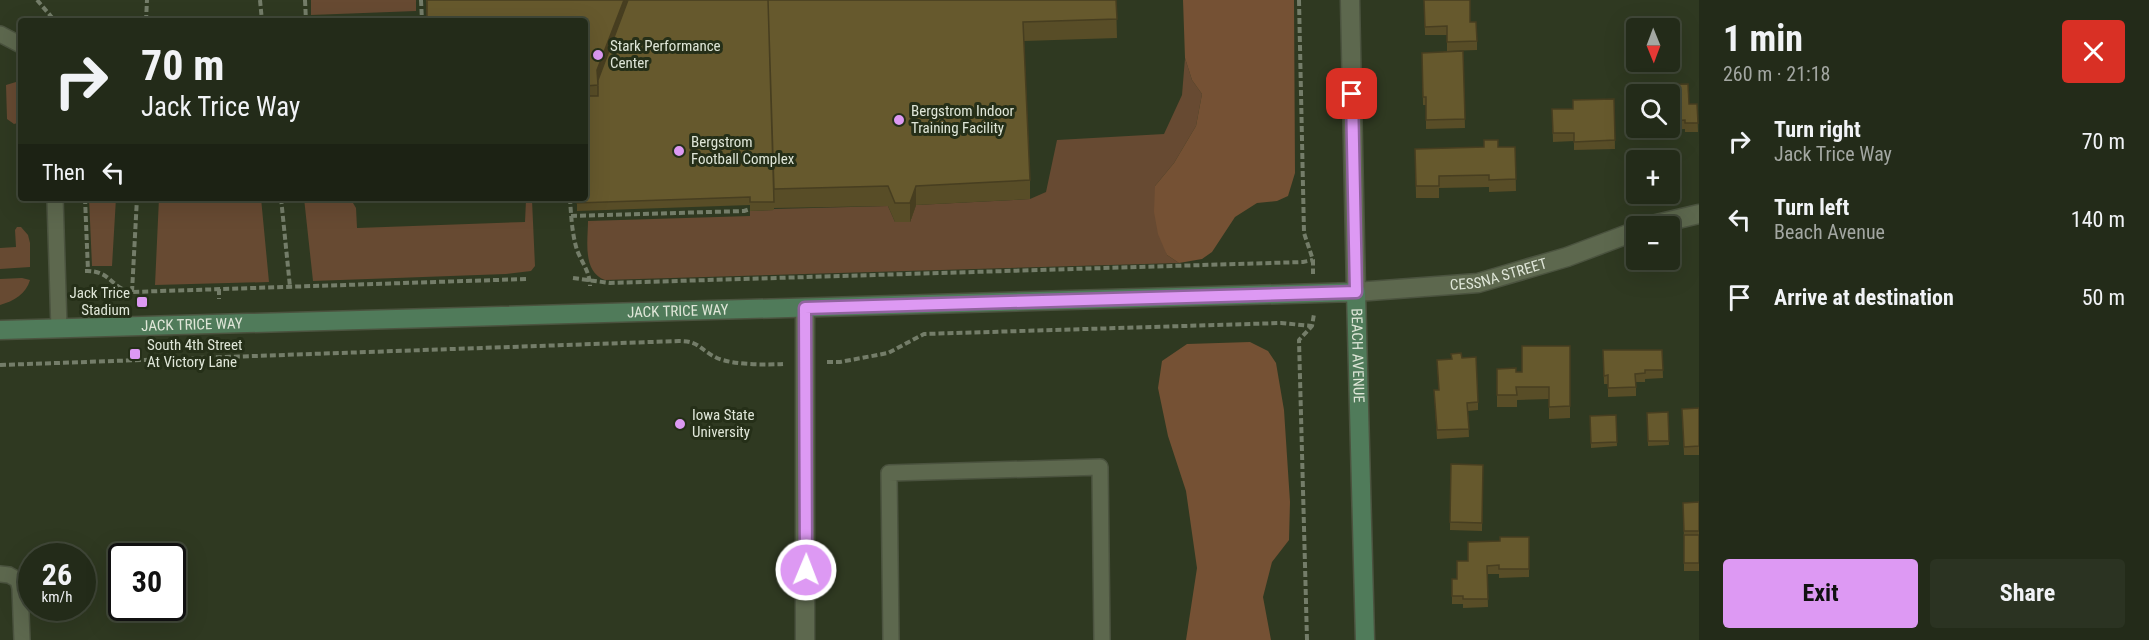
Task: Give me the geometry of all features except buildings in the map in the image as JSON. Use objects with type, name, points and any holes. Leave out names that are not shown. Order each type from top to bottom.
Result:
[{"type":"street","name":"BEACH AVENUE","points":[[1350,0],[1365,640]]},
{"type":"street","points":[[1680,218],[1699,214]]},
{"type":"street","name":"CESSNA STREET","points":[[1356,292],[1478,283],[1567,257],[1626,235]]},
{"type":"street","name":"JACK TRICE WAY","points":[[0,330],[1356,292]]},
{"type":"street","points":[[805,308],[805,640]]},
{"type":"lane","points":[[0,34],[18,43]]},
{"type":"lane","points":[[55,201],[59,329]]},
{"type":"lane","points":[[891,640],[889,473],[1100,467],[1102,640]]},
{"type":"lane","points":[[0,574],[9,575],[18,580],[22,640]]},
{"type":"path","points":[[38,0],[53,18]]},
{"type":"path","points":[[146,18],[147,0]]},
{"type":"path","points":[[260,0],[262,18]]},
{"type":"path","points":[[305,0],[306,18]]},
{"type":"path","points":[[421,0],[422,18]]},
{"type":"path","points":[[573,278],[610,283],[634,283],[1313,262],[1304,233],[1299,0]]},
{"type":"path","points":[[85,201],[86,271],[101,272],[118,287],[132,292],[526,279]]},
{"type":"path","points":[[132,292],[137,201]]},
{"type":"path","points":[[280,201],[290,287]]},
{"type":"path","points":[[570,201],[576,247],[590,280],[590,286]]},
{"type":"path","points":[[571,216],[750,209]]},
{"type":"path","points":[[219,289],[219,299]]},
{"type":"path","points":[[143,291],[144,302]]},
{"type":"path","points":[[1307,640],[1299,340],[1312,326],[1314,319]]},
{"type":"path","points":[[924,334],[1281,323],[1312,326]]},
{"type":"path","points":[[0,365],[692,341]]},
{"type":"shaded area","points":[[311,0],[416,0],[416,11],[311,15]]},
{"type":"shaded area","points":[[1183,0],[1294,0],[1295,173],[1288,196],[1277,201],[1257,203],[1235,217],[1212,252],[1202,259],[1179,263],[1167,255],[1158,234],[1154,212],[1155,186],[1174,163],[1196,126],[1202,94],[1192,80],[1185,58]]},
{"type":"shaded area","points":[[1185,58],[1192,80],[1202,94],[1196,126],[1174,163],[1155,186],[1167,255],[1179,263],[605,280],[598,276],[590,263],[587,246],[588,221],[750,216],[750,211],[774,209],[888,206],[895,222],[910,222],[916,205],[1030,199],[1046,192],[1057,140],[1164,134],[1182,95]]},
{"type":"shaded area","points":[[18,83],[18,123],[14,124],[7,119],[6,85]]},
{"type":"shaded area","points":[[89,201],[116,201],[112,266],[92,266]]},
{"type":"shaded area","points":[[159,201],[261,201],[269,282],[155,285]]},
{"type":"shaded area","points":[[304,201],[353,203],[356,208],[357,228],[525,222],[526,201],[532,201],[535,266],[531,271],[506,274],[313,281]]},
{"type":"shaded area","points":[[21,227],[28,235],[30,267],[0,269],[0,248],[16,247],[15,230]]},
{"type":"shaded area","points":[[0,279],[30,280],[26,289],[15,299],[0,305]]},
{"type":"shaded area","points":[[1250,342],[1268,351],[1276,363],[1284,410],[1290,502],[1289,540],[1272,562],[1263,597],[1271,640],[1186,640],[1197,568],[1186,491],[1168,436],[1158,388],[1162,361],[1187,344]]},
{"type":"place","name":"Stark Performance Center","points":[[598,55]]},
{"type":"place","name":"Bergstrom Indoor Training Facility","points":[[899,120]]},
{"type":"place","name":"Bergstrom Football Complex","points":[[679,151]]},
{"type":"place","name":"Jack Trice Stadium","points":[[142,302]]},
{"type":"place","name":"South 4th Street At Victory Lane","points":[[135,354]]},
{"type":"place","name":"Iowa State University","points":[[680,424]]},
{"type":"route","points":[[806,570],[805,308],[1356,292],[1352,94]]}]
